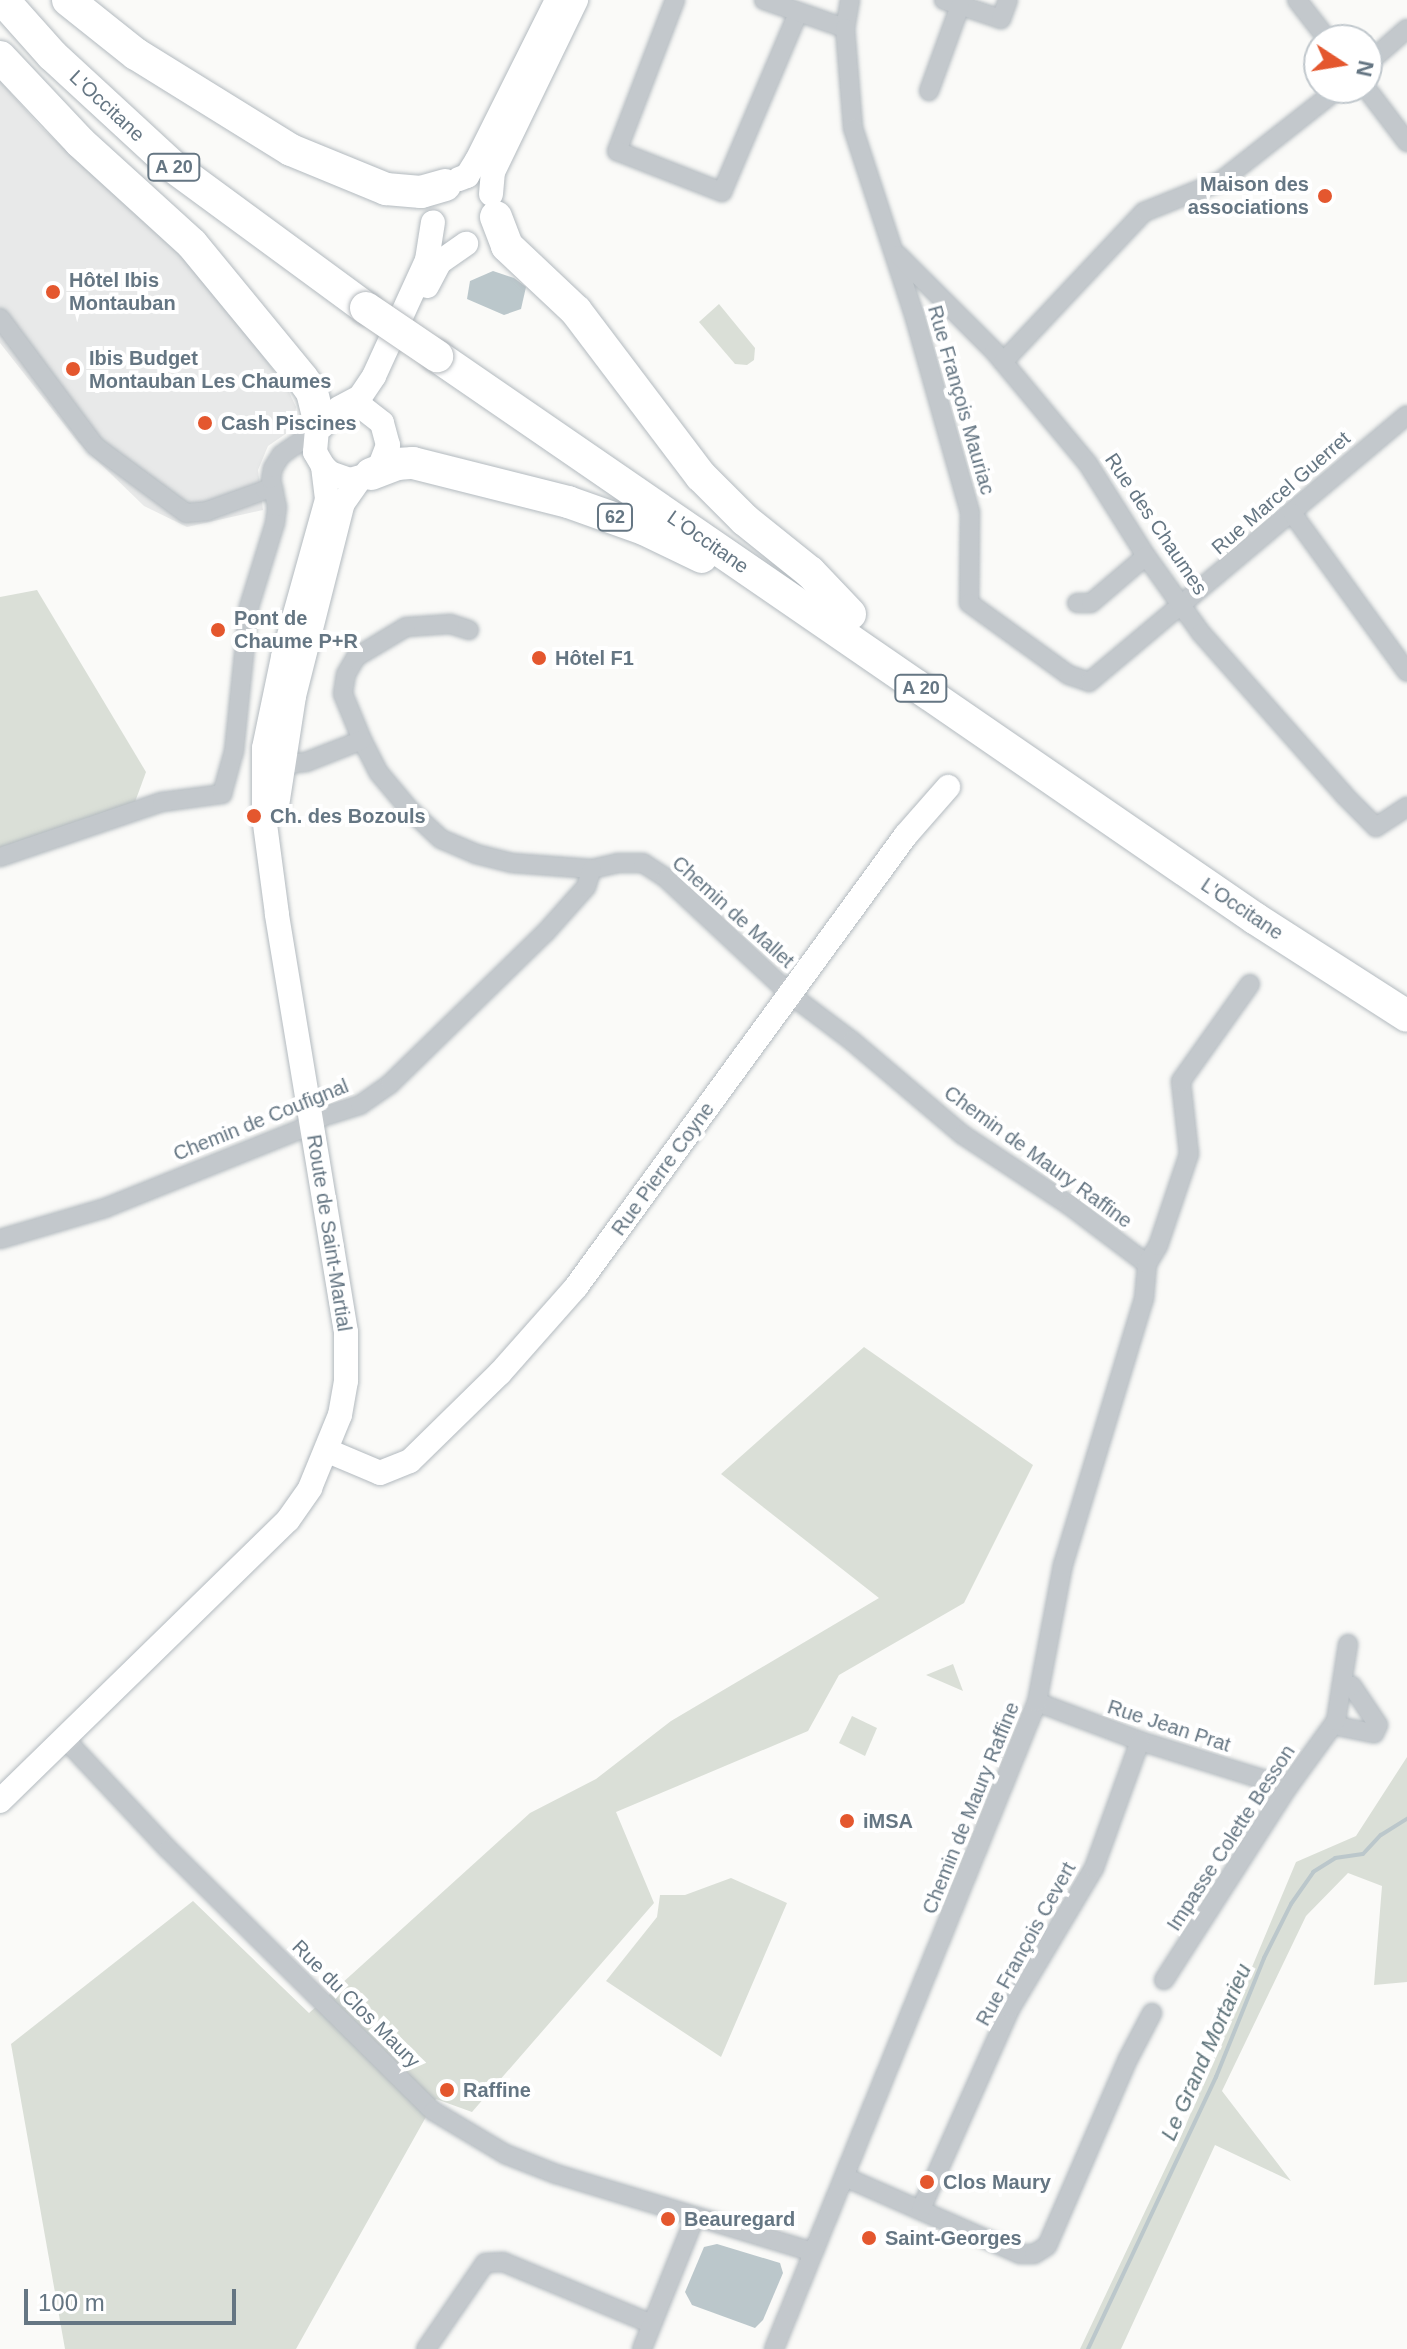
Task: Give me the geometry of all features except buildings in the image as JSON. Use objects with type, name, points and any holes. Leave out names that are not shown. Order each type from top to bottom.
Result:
[{"type":"highway","name":"L'Occitane","points":[[3,0],[52,55],[171,165],[845,624],[1256,919],[1407,1016]]},
{"type":"highway","name":"L'Occitane","points":[[30,0],[160,128],[372,300]]},
{"type":"highway","points":[[68,0],[136,54],[291,150],[386,189],[421,192],[452,182]]},
{"type":"highway","points":[[0,57],[80,142],[192,244],[302,378],[325,420]]},
{"type":"highway","points":[[494,205],[507,246],[576,311],[701,476],[745,520],[810,572],[845,624]]},
{"type":"highway","name":"62","points":[[366,476],[397,464],[413,463],[607,514],[709,561],[773,601],[845,624]]},
{"type":"highway","name":"L'Occitane","points":[[845,624],[1407,991]]},
{"type":"main road","points":[[557,0],[477,160],[467,176],[452,182],[433,201],[427,260],[374,376],[360,397],[325,420],[315,452],[321,464],[340,478],[366,476],[380,466],[388,445],[382,423],[383,388],[433,274],[450,253],[486,235],[494,205],[493,172],[575,0]]},
{"type":"main road","points":[[452,182],[478,181],[494,205]]},
{"type":"main road","points":[[433,222],[446,238],[466,244]]},
{"type":"main road","points":[[325,420],[363,408],[382,423]]},
{"type":"main road","name":"Route de Saint-Martial","points":[[0,1801],[260,1551],[310,1488],[328,1451],[346,1381],[346,1332],[264,817],[264,748],[283,657],[327,499],[321,464]]},
{"type":"main road","name":"Route de Saint-Martial","points":[[272,868],[286,732],[343,503],[366,476]]},
{"type":"main road","points":[[281,765],[272,749],[283,657]]},
{"type":"main road","name":"Rue Pierre Coyne","points":[[328,1451],[380,1473],[410,1461],[500,1373],[576,1287],[906,835],[948,787]]},
{"type":"street","points":[[675,0],[617,151],[722,192],[798,13]]},
{"type":"street","points":[[764,0],[845,28]]},
{"type":"street","name":"Rue François Mauriac","points":[[850,0],[845,28],[853,128],[894,251],[970,512],[969,603],[1069,675],[1089,682],[1184,605]]},
{"type":"street","points":[[929,91],[952,3],[1001,19],[1008,0]]},
{"type":"street","points":[[1297,0],[1316,24]]},
{"type":"street","points":[[1383,50],[1407,29]]},
{"type":"street","points":[[1003,362],[1144,212],[1221,181],[1319,104]]},
{"type":"street","points":[[1378,104],[1407,142]]},
{"type":"street","name":"Rue des Chaumes","points":[[894,251],[1003,362],[1088,464],[1146,556],[1184,605],[1201,633],[1376,827],[1407,807]]},
{"type":"street","points":[[0,318],[95,446],[186,513],[216,508],[265,490],[274,491]]},
{"type":"street","name":"Rue Marcel Guerret","points":[[1184,605],[1407,415]]},
{"type":"street","points":[[0,857],[162,802],[222,794],[234,751],[251,598],[275,523],[277,507],[271,479],[277,461],[325,420]]},
{"type":"street","points":[[277,461],[292,456],[321,464]]},
{"type":"street","points":[[1292,513],[1407,672]]},
{"type":"street","points":[[1077,603],[1091,603],[1146,556]]},
{"type":"street","name":"Chemin de Mallet","points":[[469,630],[450,624],[406,627],[356,657],[346,674],[343,694],[362,740],[379,773],[409,809],[441,839],[476,854],[512,863],[592,869],[617,863],[643,863],[666,878],[791,995]]},
{"type":"street","points":[[286,732],[295,749],[320,754]]},
{"type":"street","points":[[281,765],[306,762],[362,740]]},
{"type":"street","name":"Chemin de Coufignal","points":[[0,1239],[105,1208],[360,1105],[390,1084],[545,933],[586,887],[592,869]]},
{"type":"street","name":"Chemin de Maury Raffine","points":[[774,2349],[847,2178],[1037,1702],[1063,1565],[1144,1299],[1147,1264],[1158,1246],[1189,1154],[1181,1081],[1250,984]]},
{"type":"street","name":"Chemin de Maury Raffine","points":[[791,995],[852,1041],[963,1135],[1069,1205],[1147,1264]]},
{"type":"street","name":"Impasse Colette Besson","points":[[1164,1980],[1288,1787],[1336,1721],[1348,1644]]},
{"type":"street","points":[[1336,1721],[1342,1727],[1374,1733],[1378,1725],[1352,1686],[1341,1688]]},
{"type":"street","name":"Rue Jean Prat","points":[[1037,1702],[1140,1741],[1288,1787]]},
{"type":"street","name":"Rue du Clos Maury","points":[[64,1738],[168,1849],[433,2111],[505,2154],[556,2174],[813,2252]]},
{"type":"street","name":"Rue François Cevert","points":[[921,2209],[1010,2009],[1094,1868],[1140,1741]]},
{"type":"street","points":[[847,2178],[1020,2254],[1034,2254],[1047,2246],[1128,2059],[1152,2013]]},
{"type":"street","points":[[642,2349],[695,2217]]},
{"type":"street","points":[[426,2349],[485,2263],[503,2262],[652,2324]]},
{"type":"shaded area","points":[[0,81],[41,127],[205,278],[288,390],[296,407],[294,422],[287,433],[268,446],[258,470],[263,510],[187,527],[144,506],[78,442],[0,343]]},
{"type":"shaded area","points":[[493,271],[514,278],[526,287],[521,309],[504,315],[467,299],[470,281]]},
{"type":"shaded area","points":[[719,304],[755,348],[754,360],[747,365],[735,364],[699,322]]},
{"type":"shaded area","points":[[37,590],[146,772],[135,802],[0,848],[0,597]]},
{"type":"shaded area","points":[[864,1347],[1033,1465],[964,1603],[839,1675],[808,1731],[616,1812],[654,1903],[472,2112],[436,2099],[296,2349],[65,2349],[11,2044],[193,1901],[309,2013],[530,1813],[596,1779],[671,1721],[879,1598],[721,1474]]},
{"type":"shaded area","points":[[953,1664],[963,1691],[926,1675]]},
{"type":"shaded area","points":[[852,1716],[877,1728],[865,1756],[839,1743]]},
{"type":"shaded area","points":[[1407,1757],[1407,1982],[1374,1985],[1382,1886],[1348,1873],[1306,1916],[1222,2091],[1291,2181],[1215,2145],[1121,2349],[1080,2349],[1185,2127],[1296,1862],[1356,1836]]},
{"type":"shaded area","points":[[731,1878],[787,1903],[721,2057],[606,1981],[657,1917],[660,1895],[685,1895]]},
{"type":"shaded area","points":[[717,2244],[780,2263],[783,2273],[763,2320],[755,2328],[692,2305],[685,2292],[704,2247]]},
{"type":"waterway","name":"Le Grand Mortarieu","points":[[1088,2349],[1216,2077],[1264,1958],[1291,1904],[1313,1872],[1335,1858],[1363,1854],[1381,1835],[1407,1819]]},
{"type":"place","name":"Maison des associations","points":[[1325,196]]},
{"type":"place","name":"Hôtel Ibis Montauban","points":[[53,292]]},
{"type":"place","name":"Ibis Budget Montauban Les Chaumes","points":[[73,369]]},
{"type":"place","name":"Cash Piscines","points":[[205,423]]},
{"type":"place","name":"Pont de Chaume P+R","points":[[218,630]]},
{"type":"place","name":"Hôtel F1","points":[[539,658]]},
{"type":"place","name":"Ch. des Bozouls","points":[[254,816]]},
{"type":"place","name":"iMSA","points":[[847,1821]]},
{"type":"place","name":"Raffine","points":[[447,2090]]},
{"type":"place","name":"Clos Maury","points":[[927,2182]]},
{"type":"place","name":"Beauregard","points":[[668,2219]]},
{"type":"place","name":"Saint-Georges","points":[[869,2238]]}]
